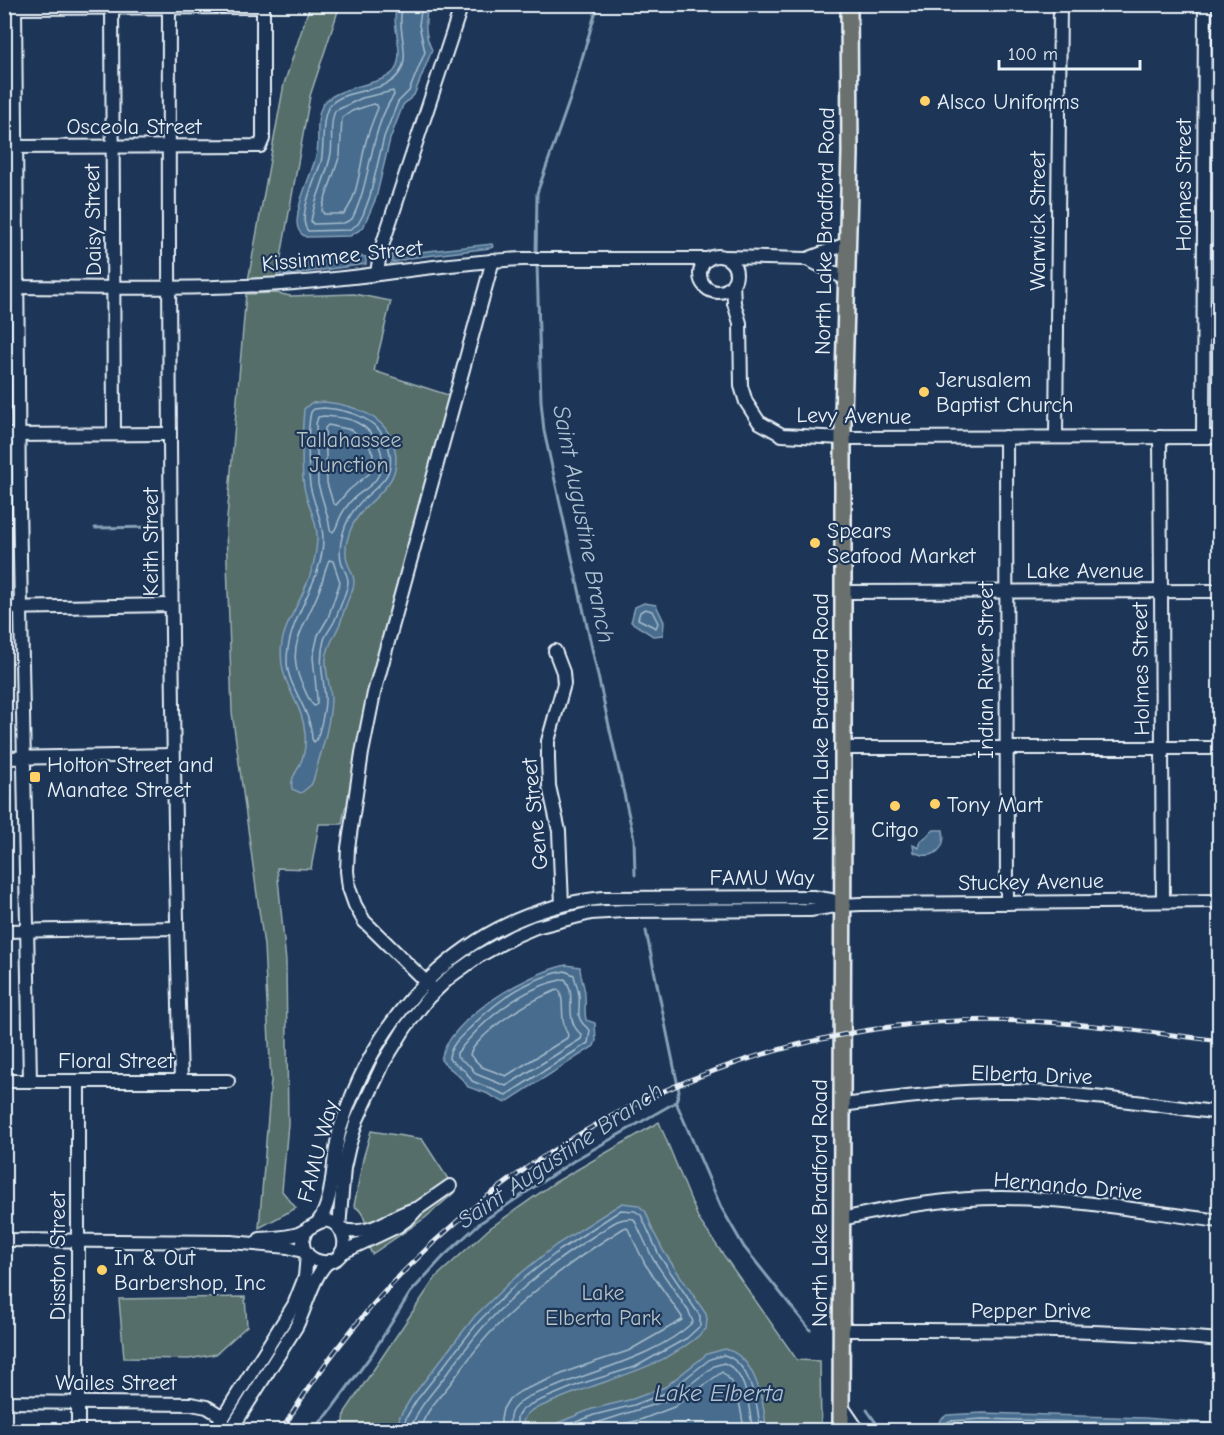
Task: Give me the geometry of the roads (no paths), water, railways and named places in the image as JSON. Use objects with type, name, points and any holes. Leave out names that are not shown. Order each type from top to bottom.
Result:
[{"type":"main road","name":"North Lake Bradford Road","points":[[841,1431],[843,438],[850,152],[849,4]]},
{"type":"street","points":[[377,274],[380,252],[462,4]]},
{"type":"street","name":"Warwick Street","points":[[1056,437],[1060,4]]},
{"type":"street","name":"Holmes Street","points":[[1203,437],[1205,4]]},
{"type":"street","name":"Daisy Street","points":[[112,6],[114,434]]},
{"type":"street","name":"Keith Street","points":[[169,6],[171,605],[181,1080]]},
{"type":"street","points":[[30,1081],[19,435],[10,287],[12,7],[263,6]]},
{"type":"street","name":"Osceola Street","points":[[10,147],[257,147],[262,143],[263,6]]},
{"type":"street","points":[[700,276],[701,267],[707,259],[713,256],[756,260],[807,259],[846,244]]},
{"type":"street","points":[[725,257],[734,266],[734,281]]},
{"type":"street","points":[[683,259],[700,276],[706,287],[724,295],[734,303]]},
{"type":"street","name":"Kissimmee Street","points":[[10,287],[294,283],[493,260],[707,259]]},
{"type":"street","points":[[807,259],[846,279]]},
{"type":"street","points":[[435,991],[371,929],[358,911],[347,880],[348,848],[362,753],[377,682],[493,260]]},
{"type":"street","points":[[717,292],[723,291],[744,267],[756,260]]},
{"type":"street","name":"Levy Avenue","points":[[734,281],[734,303],[740,323],[741,386],[746,402],[759,422],[782,435],[843,438],[1220,437]]},
{"type":"street","points":[[4,435],[170,434]]},
{"type":"street","name":"Indian River Street","points":[[1006,437],[1007,903]]},
{"type":"street","name":"Holmes Street","points":[[1160,437],[1162,901]]},
{"type":"street","name":"Lake Avenue","points":[[843,592],[1220,591]]},
{"type":"street","points":[[4,608],[171,605]]},
{"type":"street","name":"Gene Street","points":[[555,651],[563,672],[564,684],[548,741],[548,759],[549,786],[560,831],[562,906]]},
{"type":"street","points":[[843,748],[1220,748]]},
{"type":"street","points":[[4,758],[173,755]]},
{"type":"street","name":"FAMU Way","points":[[215,1431],[294,1305],[305,1277],[306,1253],[303,1240],[327,1205],[336,1143],[348,1106],[384,1034],[401,1009],[425,982],[451,959],[492,932],[518,919],[588,900],[813,897],[842,904]]},
{"type":"street","name":"Stuckey Avenue","points":[[842,904],[1220,901]]},
{"type":"street","name":"FAMU Way","points":[[341,1253],[344,1241],[340,1229],[344,1168],[357,1120],[393,1046],[410,1020],[435,991],[465,965],[501,943],[529,930],[563,919],[617,911],[810,910],[842,904]]},
{"type":"street","points":[[4,931],[177,928]]},
{"type":"street","name":"Floral Street","points":[[4,1081],[228,1081]]},
{"type":"street","name":"Disston Street","points":[[78,1081],[78,1431]]},
{"type":"street","name":"Elberta Drive","points":[[842,1105],[939,1094],[1008,1091],[1074,1095],[1220,1113]]},
{"type":"street","points":[[231,1431],[296,1327],[319,1272],[341,1253],[384,1234],[409,1218],[417,1209],[450,1186]]},
{"type":"street","name":"Hernando Drive","points":[[842,1219],[944,1202],[1002,1198],[1040,1200],[1220,1221]]},
{"type":"street","points":[[340,1229],[370,1230],[400,1213],[417,1209]]},
{"type":"street","name":"FAMU Way","points":[[313,1225],[331,1222],[340,1229]]},
{"type":"street","points":[[231,1242],[291,1236],[313,1225]]},
{"type":"street","points":[[4,1240],[231,1242],[288,1247],[306,1253],[319,1262],[330,1261]]},
{"type":"street","name":"Pepper Drive","points":[[841,1330],[1082,1330],[1220,1340]]},
{"type":"street","name":"Wailes Street","points":[[4,1402],[191,1404],[207,1407],[223,1417]]},
{"type":"street","points":[[841,1405],[858,1431]]},
{"type":"water","points":[[397,5],[428,5],[426,28],[432,50],[414,95],[403,105],[390,139],[376,198],[363,228],[350,236],[306,237],[298,229],[298,213],[317,152],[320,111],[327,100],[335,95],[384,78],[396,68],[399,53],[395,20]]},
{"type":"water","points":[[492,244],[493,247],[490,248],[410,258],[392,263],[392,255]]},
{"type":"water","points":[[350,255],[366,257],[366,264],[280,276],[280,268],[293,259]]},
{"type":"water","points":[[325,402],[347,406],[368,414],[378,421],[391,438],[396,464],[387,486],[354,522],[348,537],[346,558],[354,585],[327,653],[326,669],[331,700],[324,741],[313,781],[301,793],[292,789],[292,785],[304,753],[305,733],[303,721],[286,680],[281,656],[286,628],[310,576],[316,546],[316,526],[305,494],[303,479],[304,409],[311,403]]},
{"type":"water","points":[[644,603],[656,605],[664,622],[663,635],[653,636],[631,622],[635,607]]},
{"type":"water","points":[[934,830],[943,830],[944,837],[937,852],[927,855],[914,852],[913,845],[919,848],[921,841]]},
{"type":"water","points":[[566,965],[580,967],[585,992],[586,1020],[595,1023],[594,1046],[505,1103],[468,1087],[441,1060],[447,1044],[458,1029],[492,1000],[531,977]]},
{"type":"water","name":"Lake Elberta","points":[[622,1203],[638,1205],[646,1212],[664,1252],[706,1314],[706,1329],[664,1359],[532,1410],[524,1419],[527,1430],[397,1430],[400,1416],[411,1398],[475,1316],[510,1282],[556,1245]]},
{"type":"water","name":"Lake Elberta","points":[[725,1349],[744,1360],[750,1369],[760,1391],[766,1425],[773,1430],[540,1430],[592,1409],[633,1399],[665,1387],[707,1354]]},
{"type":"water","points":[[983,1413],[1145,1418],[1219,1424],[1219,1430],[936,1430],[940,1420],[947,1415]]},
{"type":"waterway","name":"Saint Augustine Branch","points":[[536,256],[537,193],[570,99],[598,4]]},
{"type":"waterway","name":"Saint Augustine Branch","points":[[537,263],[544,431],[634,839],[635,875]]},
{"type":"waterway","points":[[95,528],[159,527]]},
{"type":"waterway","name":"Saint Augustine Branch","points":[[313,1430],[328,1414],[372,1354],[410,1293],[444,1256],[480,1223],[578,1158],[676,1102],[679,1091],[646,931]]},
{"type":"waterway","points":[[676,1102],[721,1207],[744,1247],[810,1330]]},
{"type":"waterway","points":[[867,1410],[881,1430]]},
{"type":"railway","points":[[282,1430],[339,1346],[404,1271],[478,1204],[559,1146],[647,1099],[739,1062],[836,1036],[937,1022],[973,1020],[1043,1022],[1220,1041]]},
{"type":"place","name":"Alsco Uniforms","points":[[925,101]]},
{"type":"place","name":"Jerusalem Baptist Church","points":[[924,392]]},
{"type":"place","name":"Spears Seafood Market","points":[[815,543]]},
{"type":"place","name":"Holton Street and Manatee Street","points":[[35,777]]},
{"type":"place","name":"Tony Mart","points":[[935,804]]},
{"type":"place","name":"Citgo","points":[[895,806]]},
{"type":"place","name":"In & Out Barbershop, Inc","points":[[102,1270]]},
{"type":"park label","name":"Tallahassee Junction","points":[[349,452]]},
{"type":"park label","name":"Lake Elberta Park","points":[[603,1304]]}]
